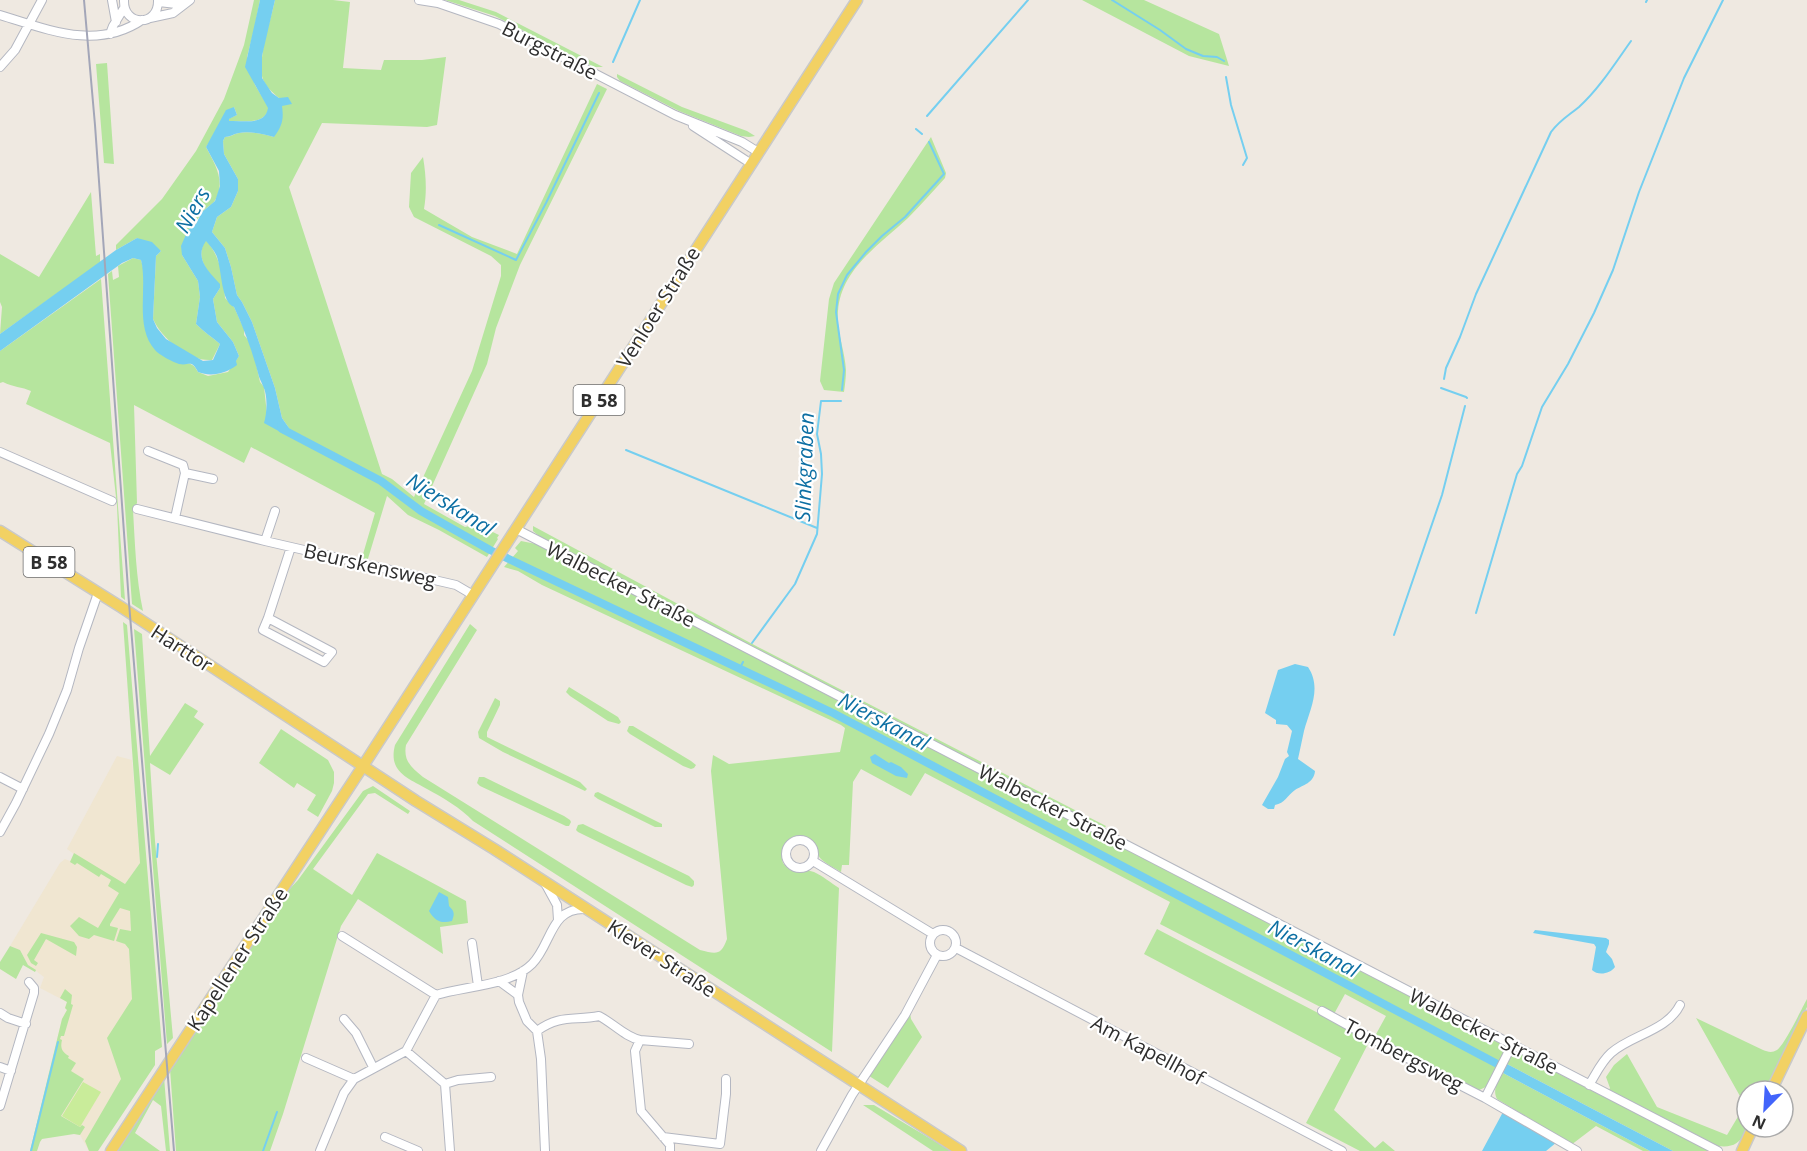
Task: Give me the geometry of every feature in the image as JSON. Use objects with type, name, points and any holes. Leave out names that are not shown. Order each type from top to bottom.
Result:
[{"type":"main road","name":"Venloer Straße","points":[[363,766],[857,0]]},
{"type":"main road","name":"Harttor","points":[[0,531],[363,766]]},
{"type":"main road","name":"Klever Straße","points":[[363,766],[961,1151]]},
{"type":"main road","name":"Kapellener Straße","points":[[111,1151],[363,766]]},
{"type":"main road","points":[[1776,1079],[1807,1016]]},
{"type":"street","points":[[0,67],[15,50],[42,0]]},
{"type":"street","points":[[112,0],[116,21]]},
{"type":"street","points":[[0,15],[76,36],[101,36],[127,29],[146,19],[157,11],[158,1],[176,4],[189,0]]},
{"type":"street","points":[[124,4],[131,17],[146,19],[173,13],[189,0]]},
{"type":"street","name":"Burgstraße","points":[[419,0],[438,3],[499,24],[675,115],[750,163]]},
{"type":"street","points":[[110,34],[124,4]]},
{"type":"street","name":"Burgstraße","points":[[675,115],[742,142],[758,152]]},
{"type":"street","points":[[148,451],[183,465],[185,473],[175,518]]},
{"type":"street","points":[[0,452],[112,501]]},
{"type":"street","points":[[185,473],[213,480]]},
{"type":"street","name":"Beurskensweg","points":[[137,509],[456,585],[473,595]]},
{"type":"street","points":[[265,541],[275,511]]},
{"type":"street","name":"Walbecker Straße","points":[[516,529],[1718,1151]]},
{"type":"street","points":[[268,618],[332,652],[324,662],[263,630],[291,547]]},
{"type":"street","points":[[0,832],[23,789],[67,690],[98,593]]},
{"type":"street","points":[[0,777],[23,789]]},
{"type":"street","name":"Am Kapellhof","points":[[813,861],[933,934],[941,929],[950,931],[956,939],[956,948],[1342,1151]]},
{"type":"street","points":[[545,882],[557,905],[558,920]]},
{"type":"street","points":[[320,1151],[344,1093],[354,1079],[406,1050],[436,995],[454,989],[500,981],[523,971],[539,955],[558,920],[564,914],[572,909],[586,909]]},
{"type":"street","points":[[933,934],[931,948],[937,955],[948,955],[956,948]]},
{"type":"street","points":[[342,936],[436,995]]},
{"type":"street","points":[[472,944],[478,986]]},
{"type":"street","points":[[821,1151],[859,1085],[905,1015],[937,955]]},
{"type":"street","points":[[523,971],[518,995],[527,1021],[537,1031],[541,1059],[545,1151]]},
{"type":"street","points":[[500,981],[518,995]]},
{"type":"street","points":[[0,1106],[34,993],[34,988],[29,982]]},
{"type":"street","points":[[1589,1085],[1611,1053],[1671,1018],[1680,1005]]},
{"type":"street","name":"Tombergsweg","points":[[1322,1011],[1485,1098],[1577,1151]]},
{"type":"street","points":[[0,1013],[26,1024]]},
{"type":"street","points":[[537,1031],[547,1024],[567,1018],[599,1016],[609,1020],[632,1038],[689,1044]]},
{"type":"street","points":[[344,1019],[356,1033],[373,1067]]},
{"type":"street","points":[[640,1040],[635,1051],[641,1111],[670,1145],[670,1151]]},
{"type":"street","name":"Tombergsweg","points":[[1485,1098],[1512,1045]]},
{"type":"street","points":[[406,1050],[445,1084],[450,1151]]},
{"type":"street","points":[[306,1058],[354,1079]]},
{"type":"street","points":[[0,1067],[11,1071]]},
{"type":"street","points":[[445,1084],[458,1080],[491,1077]]},
{"type":"street","points":[[663,1137],[720,1144],[726,1079]]},
{"type":"street","points":[[384,1137],[418,1151]]},
{"type":"street","points":[[1558,1151],[1566,1145]]},
{"type":"shaded area","points":[[117,756],[132,760],[140,863],[125,884],[137,903],[147,1062],[89,1151],[80,1135],[74,1134],[53,1119],[57,1040],[62,1019],[67,1010],[65,1008],[67,1002],[40,988],[44,977],[28,965],[20,950],[10,946],[60,863],[65,859],[70,861],[74,854],[67,849]]},
{"type":"green space","points":[[254,0],[260,0],[247,57],[255,85],[269,108],[266,114],[258,120],[229,121],[228,119],[237,115],[234,107],[206,147],[218,174],[220,188],[214,202],[203,211],[188,230],[182,255],[198,281],[200,297],[196,324],[220,344],[212,360],[204,360],[178,348],[163,334],[153,319],[156,256],[161,251],[137,238],[116,250],[116,245],[162,199],[196,151],[224,99],[244,45]]},
{"type":"green space","points":[[275,0],[350,2],[343,68],[381,70],[384,60],[422,60],[446,57],[437,125],[427,127],[322,123],[289,187],[382,474],[414,497],[472,371],[501,276],[501,265],[491,256],[414,217],[409,207],[411,173],[423,157],[426,183],[424,209],[472,237],[517,254],[597,84],[607,89],[520,265],[496,328],[487,364],[424,504],[465,527],[476,524],[499,535],[487,557],[408,515],[387,496],[367,562],[361,561],[375,513],[251,447],[244,463],[134,405],[137,503],[133,510],[137,574],[143,611],[132,604],[108,274],[112,271],[113,280],[119,277],[118,266],[133,258],[141,260],[144,271],[144,325],[180,364],[191,364],[198,372],[208,376],[228,372],[239,356],[233,342],[217,322],[213,299],[220,288],[202,259],[202,247],[206,240],[215,253],[220,268],[225,298],[234,307],[244,329],[244,335],[249,341],[260,382],[264,387],[267,414],[289,428],[282,418],[275,388],[252,322],[237,295],[225,248],[212,232],[217,217],[231,207],[238,191],[238,179],[224,154],[225,137],[248,132],[274,137],[279,98],[264,82],[261,67],[263,47]]},
{"type":"green space","points":[[445,0],[459,0],[496,12],[603,67],[594,67],[495,16]]},
{"type":"green space","points":[[1082,0],[1144,0],[1219,34],[1229,66],[1189,56]]},
{"type":"green space","points":[[107,63],[114,164],[104,163],[96,64]]},
{"type":"green space","points":[[617,74],[682,107],[755,136],[741,136],[679,111],[620,81]]},
{"type":"green space","points":[[931,137],[946,173],[945,178],[908,218],[864,258],[846,282],[838,311],[839,333],[846,370],[844,392],[824,390],[820,381],[829,299],[834,283]]},
{"type":"green space","points":[[91,192],[96,256],[100,254],[100,263],[0,334],[2,307],[0,302],[0,254],[39,277]]},
{"type":"green space","points":[[101,279],[125,600],[121,597],[117,506],[110,443],[26,404],[31,391],[0,383],[0,351]]},
{"type":"green space","points":[[533,526],[758,647],[1106,826],[1104,829],[539,536],[533,531]]},
{"type":"green space","points":[[521,541],[536,544],[1508,1048],[1488,1086],[1477,1091],[1375,1036],[1386,1016],[1345,994],[1334,1014],[1160,924],[1170,902],[925,773],[911,796],[861,769],[853,782],[849,865],[842,865],[841,872],[828,864],[821,859],[812,841],[805,837],[789,839],[782,852],[783,863],[787,868],[795,872],[814,872],[839,888],[832,1052],[473,821],[451,803],[407,777],[397,768],[394,762],[395,745],[470,624],[477,630],[406,745],[405,751],[409,764],[423,777],[700,950],[714,953],[720,951],[727,939],[711,771],[713,755],[729,764],[840,752],[845,728],[841,725],[542,585],[518,571],[504,567],[518,551],[515,548]]},
{"type":"green space","points":[[123,622],[127,625],[162,1047],[155,1051],[155,1065],[98,1151],[89,1151],[85,1141],[121,1079],[107,1038],[132,999],[129,949],[125,944],[116,941],[120,929],[131,931],[130,911],[120,908],[110,924],[118,928],[114,941],[94,935],[89,939],[79,936],[70,926],[79,917],[98,928],[119,893],[108,886],[111,880],[101,874],[99,877],[77,863],[75,865],[70,862],[74,853],[125,884],[140,863]]},
{"type":"green space","points":[[134,629],[142,634],[150,756],[185,703],[198,711],[194,717],[204,724],[170,775],[150,763],[173,1038],[167,1044]]},
{"type":"green space","points":[[569,687],[618,717],[621,722],[619,724],[608,721],[570,696],[566,692]]},
{"type":"green space","points":[[495,698],[500,701],[500,705],[487,732],[487,737],[580,782],[587,789],[585,791],[479,738],[478,732]]},
{"type":"green space","points":[[629,726],[633,726],[696,765],[691,769],[683,766],[630,734],[627,731]]},
{"type":"green space","points":[[281,729],[328,760],[334,772],[332,791],[318,817],[307,810],[316,795],[297,783],[294,788],[259,763]]},
{"type":"green space","points":[[479,777],[484,777],[564,816],[571,822],[569,826],[480,786],[477,783]]},
{"type":"green space","points":[[373,786],[410,811],[408,814],[375,793],[368,794],[313,869],[352,895],[377,853],[466,901],[468,923],[440,927],[443,954],[358,899],[341,926],[270,1151],[176,1151],[170,1069],[285,894],[298,880],[363,791]]},
{"type":"green space","points":[[598,792],[662,824],[662,827],[655,827],[598,799],[594,796]]},
{"type":"green space","points":[[583,824],[689,876],[694,881],[694,885],[692,887],[686,885],[578,832],[576,830],[578,825]]},
{"type":"green space","points":[[1157,929],[1370,1040],[1334,1110],[1375,1148],[1383,1141],[1395,1151],[1360,1151],[1306,1123],[1341,1058],[1144,954]]},
{"type":"green space","points":[[41,933],[74,942],[77,947],[76,956],[46,939],[34,960],[38,963],[36,966],[31,963],[27,955]]},
{"type":"green space","points":[[10,946],[20,950],[28,965],[36,970],[35,972],[23,965],[16,979],[0,969],[0,962]]},
{"type":"green space","points":[[65,989],[72,995],[71,1004],[73,1005],[64,1036],[60,1039],[62,1040],[61,1048],[69,1056],[68,1058],[76,1063],[71,1071],[84,1079],[61,1116],[80,1127],[82,1125],[85,1127],[80,1135],[42,1139],[37,1151],[30,1151],[62,1019],[67,1010],[65,1008],[67,1002],[60,998]]},
{"type":"green space","points":[[1807,999],[1807,1007],[1771,1079],[1735,1079],[1735,1087],[1696,1018],[1768,1052],[1777,1050]]},
{"type":"green space","points":[[909,1007],[911,1019],[922,1037],[888,1088],[866,1074]]},
{"type":"green space","points":[[1514,1051],[1710,1151],[1673,1151],[1507,1064]]},
{"type":"green space","points":[[1627,1054],[1657,1107],[1727,1135],[1735,1122],[1735,1139],[1741,1139],[1729,1146],[1718,1146],[1609,1090],[1606,1077],[1614,1065]]},
{"type":"green space","points":[[1503,1073],[1650,1151],[1643,1151],[1596,1126],[1571,1145],[1497,1099],[1495,1089]]},
{"type":"green space","points":[[164,1077],[170,1151],[166,1151],[161,1106],[153,1100],[135,1133],[160,1151],[116,1151]]},
{"type":"green space","points":[[83,1082],[101,1092],[80,1127],[62,1116]]},
{"type":"green space","points":[[863,1105],[874,1105],[951,1151],[933,1151]]},
{"type":"water","points":[[260,0],[275,0],[262,56],[262,78],[272,93],[279,98],[288,97],[292,104],[282,106],[282,123],[274,137],[248,132],[225,137],[224,154],[238,179],[238,191],[231,207],[217,217],[212,232],[225,248],[237,295],[252,322],[275,388],[282,418],[289,428],[284,434],[264,423],[265,390],[241,323],[224,293],[217,257],[206,241],[201,253],[202,259],[220,284],[213,299],[217,322],[233,342],[239,356],[236,361],[237,365],[232,368],[218,374],[203,374],[198,372],[192,364],[176,363],[155,350],[145,330],[143,318],[141,260],[133,258],[122,263],[0,351],[0,334],[116,250],[137,238],[152,242],[161,251],[156,256],[153,319],[157,328],[166,339],[203,361],[213,360],[220,344],[196,324],[200,297],[198,281],[182,255],[181,246],[188,230],[196,224],[202,212],[215,201],[220,186],[219,171],[206,147],[226,110],[234,107],[237,115],[229,121],[247,121],[263,117],[268,108],[245,67]]},
{"type":"water","points":[[1295,664],[1308,667],[1314,683],[1314,699],[1298,759],[1315,771],[1310,781],[1275,805],[1274,809],[1268,809],[1262,805],[1285,759],[1289,756],[1287,752],[1292,731],[1287,725],[1276,724],[1276,720],[1265,713],[1278,670]]},
{"type":"water","points":[[875,754],[901,767],[908,774],[907,778],[896,776],[872,763],[870,757]]},
{"type":"water","points":[[439,892],[448,897],[449,906],[454,912],[452,921],[439,921],[429,911]]},
{"type":"water","points":[[1535,930],[1606,938],[1609,944],[1606,952],[1615,967],[1607,973],[1595,972],[1592,970],[1596,947],[1594,944],[1533,933]]},
{"type":"water","points":[[1507,1064],[1673,1151],[1650,1151],[1503,1073]]},
{"type":"water","points":[[1503,1112],[1557,1142],[1546,1151],[1482,1151]]},
{"type":"waterway","points":[[613,62],[640,0]]},
{"type":"waterway","points":[[927,116],[1028,0]]},
{"type":"waterway","points":[[1112,0],[1186,49],[1224,61]]},
{"type":"waterway","points":[[1476,613],[1517,474],[1522,466],[1542,407],[1568,364],[1594,313],[1613,270],[1639,192],[1684,78],[1723,0]]},
{"type":"waterway","points":[[1444,379],[1446,368],[1476,294],[1551,132],[1593,92],[1631,41]]},
{"type":"waterway","points":[[1226,77],[1231,105],[1247,158],[1243,165]]},
{"type":"waterway","points":[[439,225],[516,260],[599,93]]},
{"type":"waterway","points":[[916,129],[922,134]]},
{"type":"waterway","points":[[842,390],[844,370],[836,312],[838,294],[847,275],[866,252],[905,217],[944,174],[929,142]]},
{"type":"waterway","points":[[1441,388],[1467,398]]},
{"type":"waterway","name":"Slinkgraben","points":[[752,643],[795,584],[817,534],[822,474],[817,434],[821,401],[841,401]]},
{"type":"waterway","points":[[1394,635],[1442,495],[1465,406]]},
{"type":"waterway","name":"Nierskanal","points":[[281,425],[282,429],[381,481],[421,511],[490,550],[833,713],[1505,1068]]},
{"type":"waterway","points":[[626,450],[817,528]]},
{"type":"waterway","points":[[740,668],[743,662]]},
{"type":"waterway","points":[[157,857],[158,844]]},
{"type":"waterway","points":[[31,1151],[58,1042]]},
{"type":"waterway","points":[[263,1151],[277,1112]]},
{"type":"railway","points":[[84,0],[129,603],[174,1151]]},
{"type":"water label","name":"Niers","points":[[192,210]]}]
